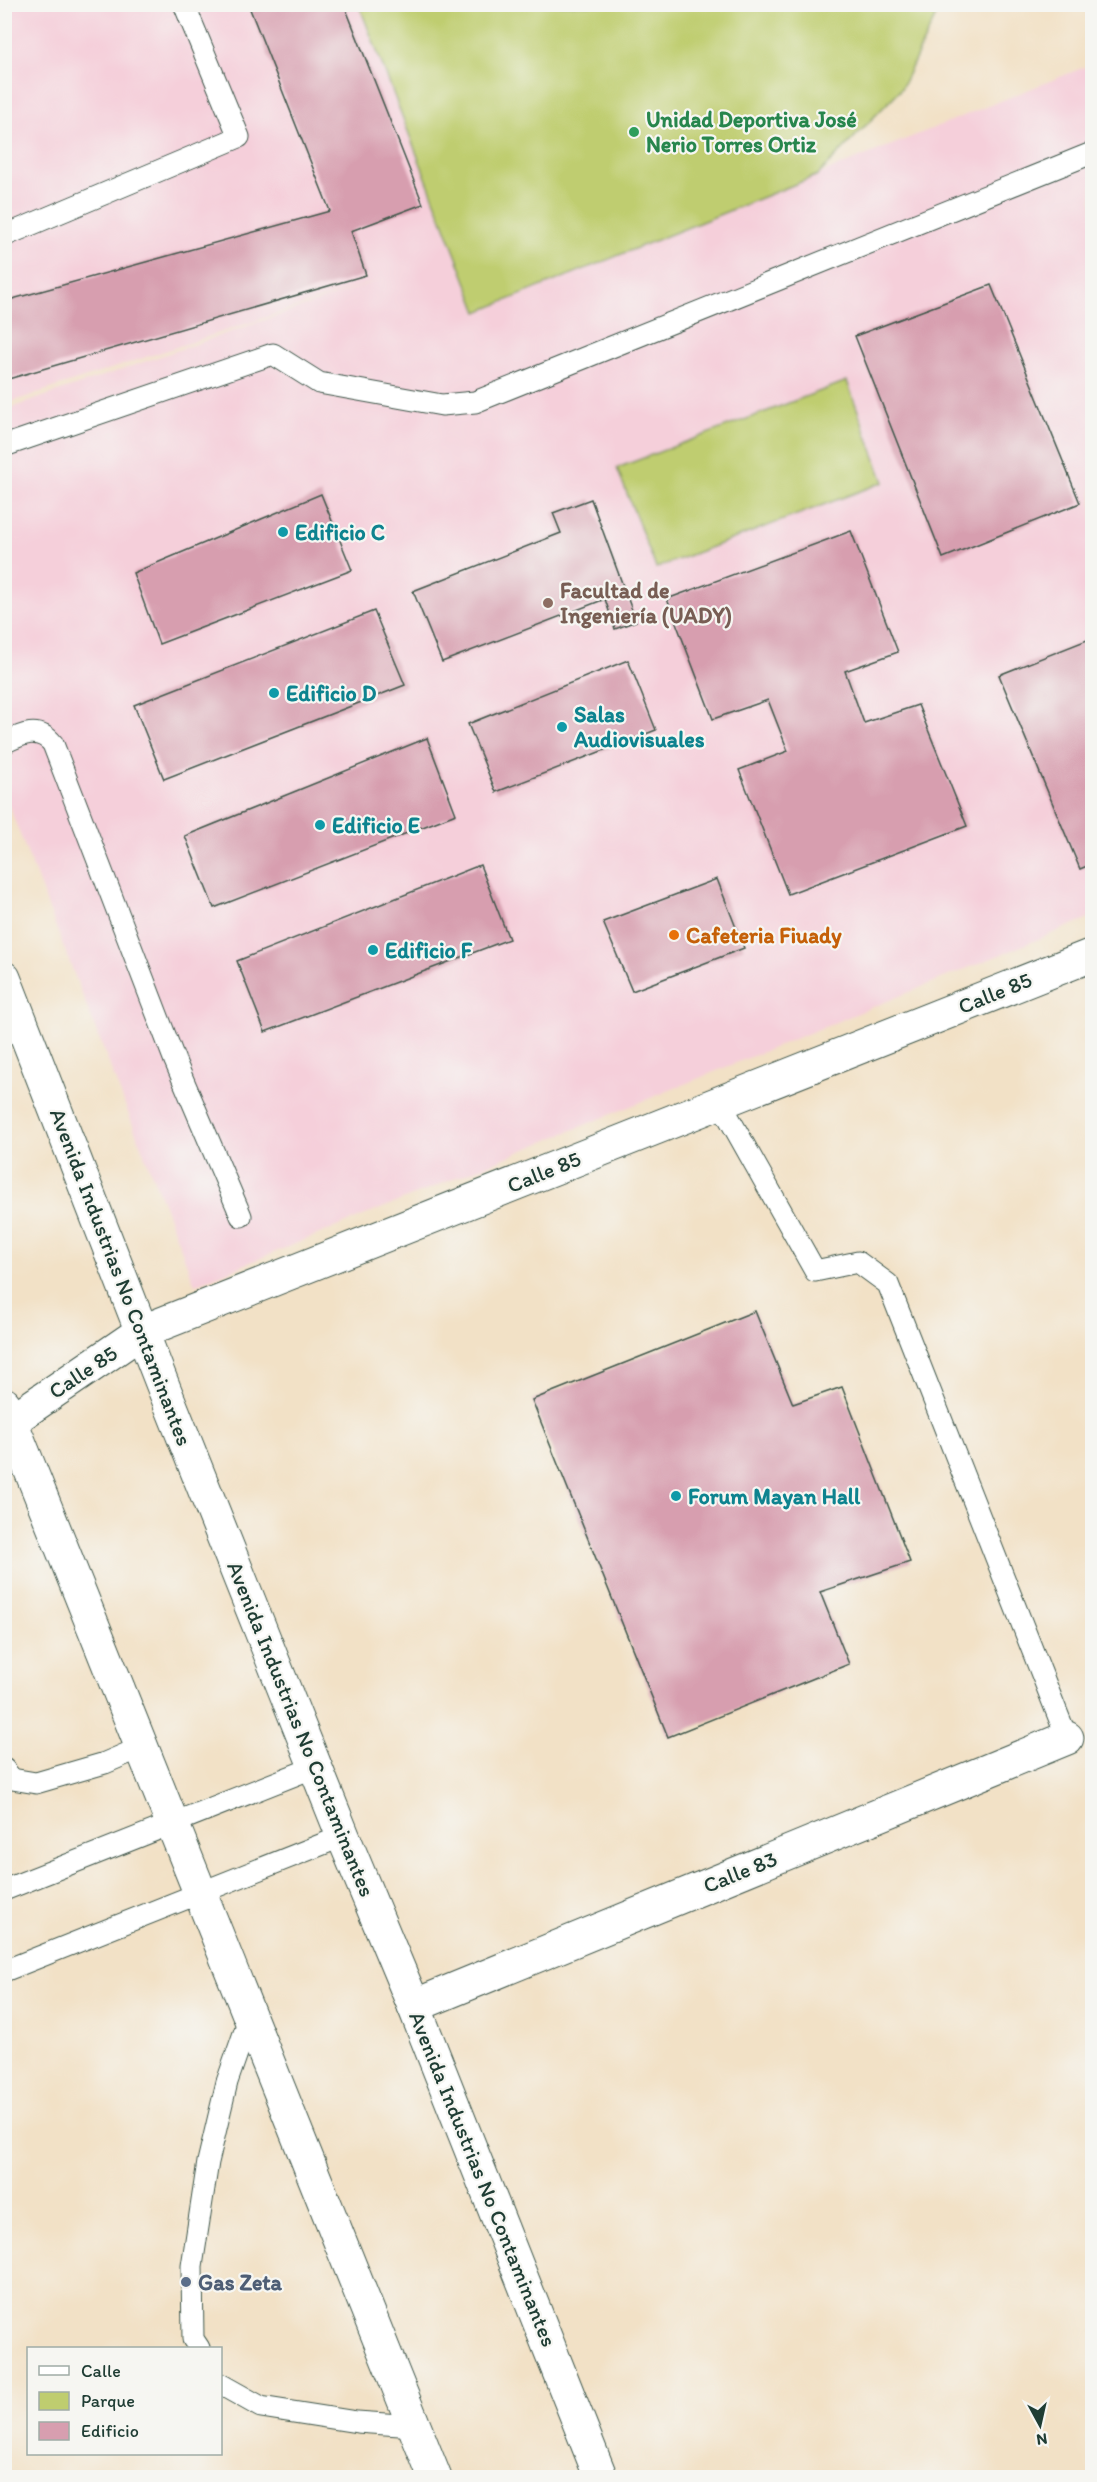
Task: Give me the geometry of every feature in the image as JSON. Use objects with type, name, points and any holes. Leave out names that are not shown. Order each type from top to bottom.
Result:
[{"type":"main road","name":"Calle 85","points":[[7,1420],[141,1332],[1092,955]]},
{"type":"main road","name":"Avenida Industrias No Contaminantes","points":[[4,978],[141,1332],[315,1767],[414,2006],[601,2478]]},
{"type":"main road","points":[[7,1420],[142,1747],[435,2478]]},
{"type":"main road","name":"Calle 83","points":[[414,2006],[1067,1738]]},
{"type":"lane","points":[[4,236],[239,137],[184,4]]},
{"type":"lane","points":[[4,446],[273,354],[319,383],[442,405],[475,402],[1092,153]]},
{"type":"lane","points":[[4,743],[21,735],[35,732],[46,735],[53,744],[176,1061],[241,1216]]},
{"type":"lane","points":[[720,1102],[815,1271],[858,1262],[888,1284],[1067,1738]]},
{"type":"lane","points":[[4,1769],[12,1779],[36,1784],[105,1763],[142,1747]]},
{"type":"lane","points":[[4,1890],[315,1767]]},
{"type":"lane","points":[[4,1971],[343,1836]]},
{"type":"lane","points":[[198,2347],[193,2339],[192,2266],[208,2162],[227,2082],[250,2016]]},
{"type":"lane","points":[[222,2385],[261,2407],[357,2422],[414,2426]]},
{"type":"shaded area","name":"Facultad de Ingeniería (UADY)","points":[[5,5],[359,5],[478,312],[1092,64],[1092,917],[195,1285],[5,796],[5,410],[388,277],[5,404]]},
{"type":"green space","name":"Unidad Deportiva José Nerio Torres Ortiz","points":[[359,5],[941,5],[901,89],[818,175],[478,312]]},
{"type":"green space","points":[[847,381],[884,482],[656,568],[617,468]]},
{"type":"building","points":[[248,4],[344,4],[423,204],[351,231],[366,275],[5,380],[5,301],[330,211]]},
{"type":"building","points":[[991,285],[1080,503],[943,558],[855,336]]},
{"type":"building","name":"Edificio C","points":[[321,494],[352,570],[159,644],[133,573]]},
{"type":"building","points":[[591,499],[636,621],[615,629],[605,599],[442,662],[413,591],[561,533],[553,513]]},
{"type":"building","points":[[851,531],[898,652],[845,671],[864,723],[918,705],[967,826],[788,894],[739,770],[788,751],[768,700],[713,719],[667,599]]},
{"type":"building","name":"Edificio D","points":[[374,611],[405,685],[164,779],[134,705]]},
{"type":"building","points":[[1092,638],[1092,864],[1080,869],[999,675]]},
{"type":"building","name":"Salas Audiovisuales","points":[[628,660],[656,730],[496,792],[468,724]]},
{"type":"building","name":"Edificio E","points":[[427,738],[456,814],[214,908],[185,836]]},
{"type":"building","name":"Edificio F","points":[[480,865],[509,939],[265,1032],[237,961]]},
{"type":"building","name":"Cafeteria Fiuady","points":[[717,879],[744,948],[632,991],[603,922]]},
{"type":"building","name":"Forum Mayan Hall","points":[[755,1311],[793,1404],[842,1387],[910,1562],[820,1592],[849,1664],[668,1737],[532,1400]]},
{"type":"place","name":"Unidad Deportiva José Nerio Torres Ortiz","points":[[634,132]]},
{"type":"place","name":"Edificio C","points":[[283,532]]},
{"type":"place","name":"Facultad de Ingeniería (UADY)","points":[[548,603]]},
{"type":"place","name":"Edificio D","points":[[274,693]]},
{"type":"place","name":"Salas Audiovisuales","points":[[562,727]]},
{"type":"place","name":"Edificio E","points":[[320,825]]},
{"type":"place","name":"Cafeteria Fiuady","points":[[674,935]]},
{"type":"place","name":"Edificio F","points":[[373,950]]},
{"type":"place","name":"Forum Mayan Hall","points":[[676,1496]]},
{"type":"place","name":"Gas Zeta","points":[[186,2282]]}]
